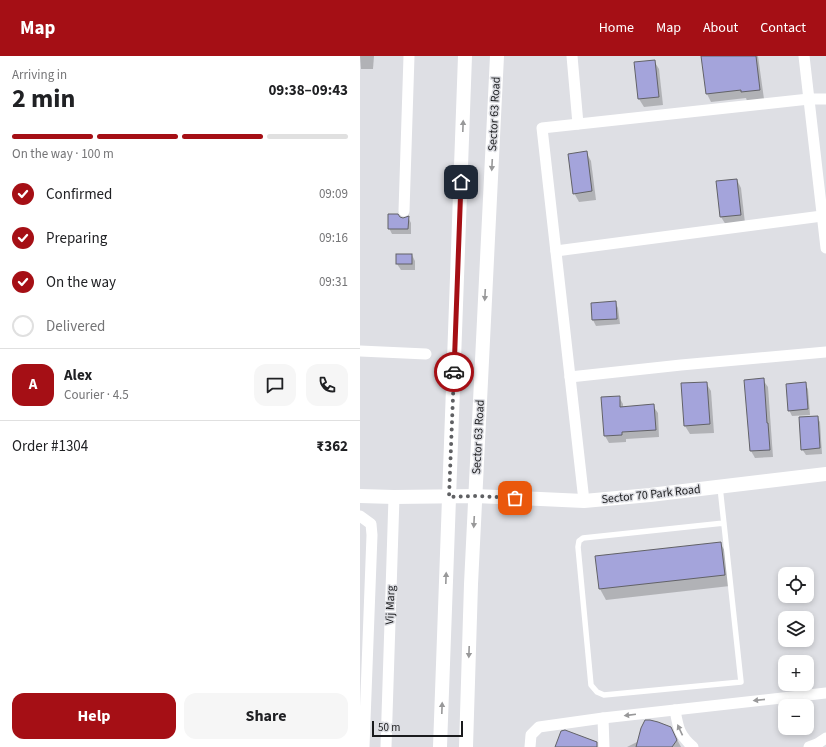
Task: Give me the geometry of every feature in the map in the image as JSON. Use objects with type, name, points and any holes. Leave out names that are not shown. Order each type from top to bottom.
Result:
[{"type":"street","points":[[404,211],[409,56]]},
{"type":"street","points":[[440,747],[465,56]]},
{"type":"street","name":"Sector 63 Road","points":[[466,747],[471,584],[497,56]]},
{"type":"street","points":[[572,56],[578,124]]},
{"type":"street","points":[[804,56],[826,248]]},
{"type":"street","points":[[584,501],[542,128],[809,99],[826,99]]},
{"type":"street","points":[[556,251],[822,216]]},
{"type":"street","points":[[360,351],[426,354]]},
{"type":"street","points":[[570,378],[681,365],[826,352]]},
{"type":"street","name":"Sector 70 Park Road","points":[[394,498],[475,496],[584,501],[650,495],[826,474]]},
{"type":"street","points":[[360,496],[394,498]]},
{"type":"street","name":"Vij Marg","points":[[386,747],[394,498]]},
{"type":"street","points":[[360,516],[371,524],[372,535],[364,747]]},
{"type":"street","points":[[530,747],[530,734],[539,727],[603,718],[826,693]]},
{"type":"street","points":[[675,710],[678,728],[686,741],[693,747]]},
{"type":"street","points":[[603,718],[604,747]]},
{"type":"street","points":[[809,747],[826,738]]},
{"type":"lane","points":[[720,486],[724,523],[741,682],[604,695],[598,692],[591,685],[578,547],[579,541],[583,538],[724,523]]},
{"type":"building","points":[[701,56],[756,56],[760,90],[741,92],[741,90],[706,94]]},
{"type":"building","points":[[655,60],[659,97],[638,99],[634,62]]},
{"type":"building","points":[[587,151],[592,191],[573,194],[568,154]]},
{"type":"building","points":[[737,179],[741,215],[720,217],[716,181]]},
{"type":"building","points":[[388,214],[398,214],[403,218],[409,216],[408,229],[388,229]]},
{"type":"building","points":[[396,254],[412,254],[412,264],[396,264]]},
{"type":"building","points":[[616,301],[617,319],[592,320],[591,303]]},
{"type":"building","points":[[764,378],[770,450],[750,451],[744,380]]},
{"type":"building","points":[[707,382],[710,424],[684,426],[681,383]]},
{"type":"building","points":[[806,382],[808,409],[788,411],[786,384]]},
{"type":"building","points":[[620,396],[620,407],[654,404],[656,430],[622,432],[622,435],[604,436],[601,397]]},
{"type":"building","points":[[818,416],[820,448],[801,450],[799,417]]},
{"type":"building","points":[[721,542],[725,575],[599,589],[595,556]]},
{"type":"building","points":[[645,720],[658,722],[671,727],[677,740],[672,747],[636,747],[641,728]]},
{"type":"building","points":[[565,730],[597,742],[597,747],[555,747],[561,731]]},
{"type":"way so far","points":[[454,372],[449,497],[475,496],[515,498]]},
{"type":"route","points":[[454,372],[461,182]]}]
